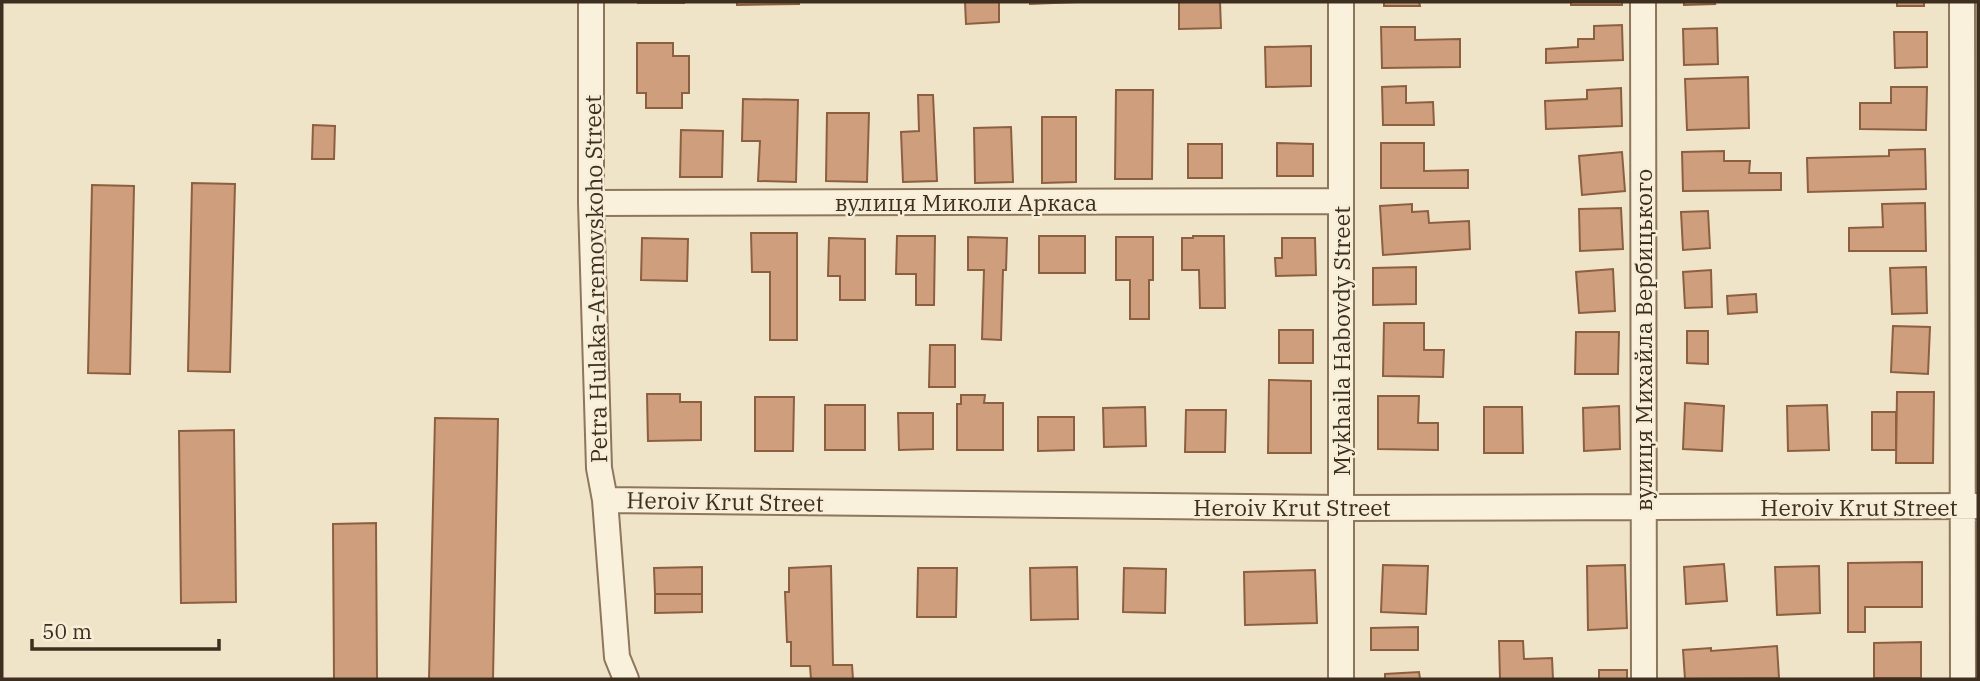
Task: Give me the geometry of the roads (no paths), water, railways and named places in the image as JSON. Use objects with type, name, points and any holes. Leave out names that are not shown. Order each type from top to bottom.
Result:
[{"type":"street","name":"Petra Hulaka-Aremovskoho Street","points":[[591,2],[591,203],[599,468],[605,500],[617,657],[626,679]]},
{"type":"street","name":"Mykhaila Habovdy Street","points":[[1341,2],[1341,679]]},
{"type":"street","name":"вулиця Михайла Вербицького","points":[[1643,2],[1644,679]]},
{"type":"street","points":[[1962,2],[1970,32],[1970,506],[1963,679]]},
{"type":"street","name":"вулиця Миколи Аркаса","points":[[591,203],[1341,201]]},
{"type":"street","name":"Heroiv Krut Street","points":[[605,500],[1341,508],[1970,506]]}]
